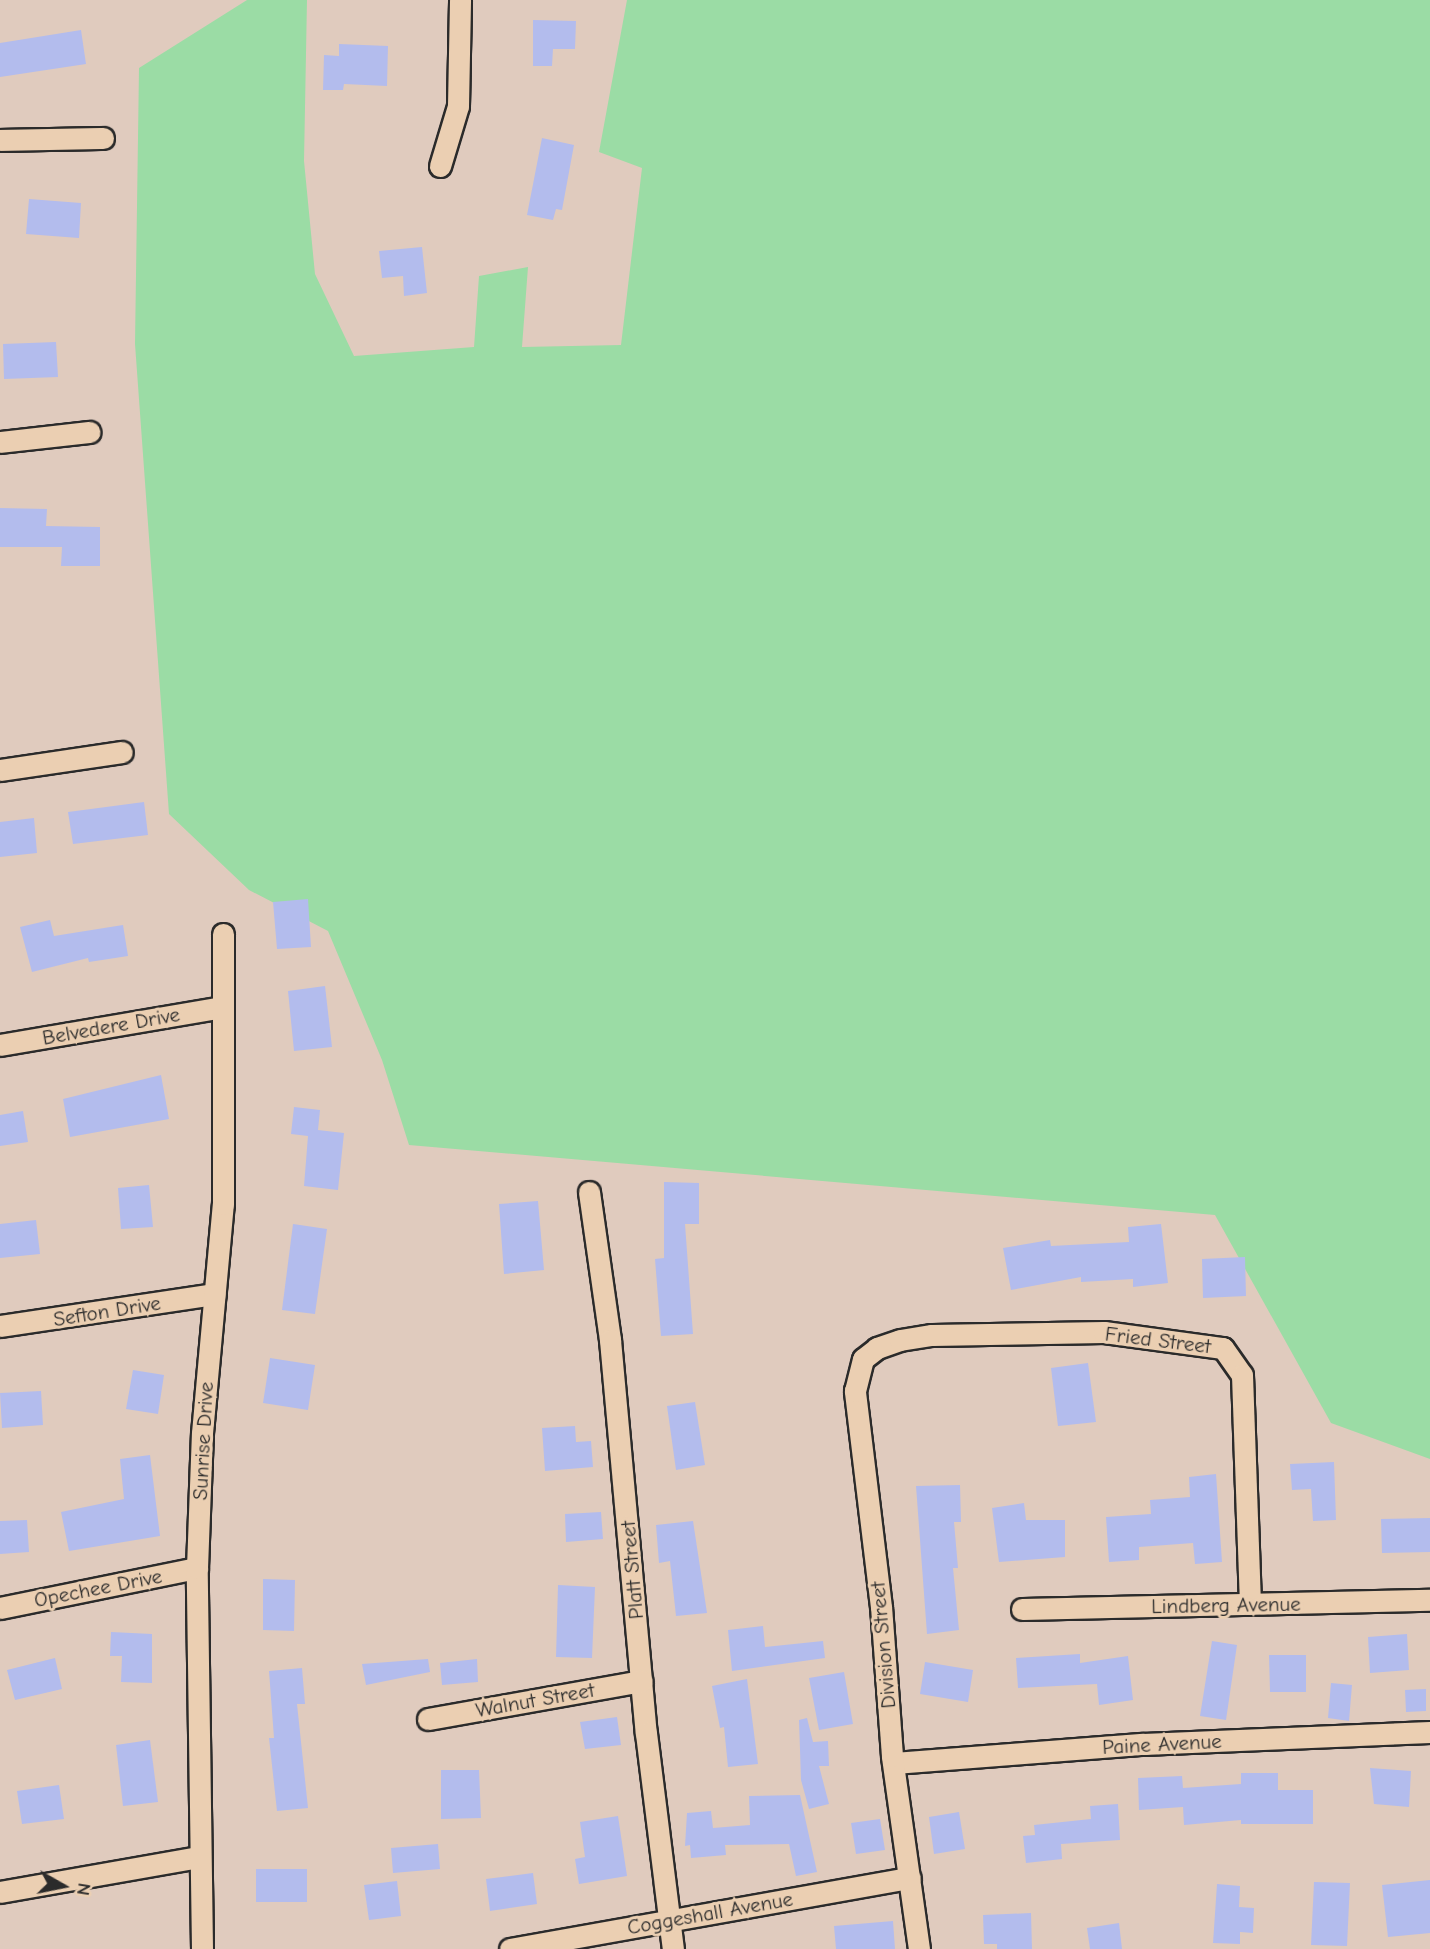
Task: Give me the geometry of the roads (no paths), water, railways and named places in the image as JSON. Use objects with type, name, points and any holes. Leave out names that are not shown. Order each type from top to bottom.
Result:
[{"type":"street","points":[[440,166],[458,106],[460,0]]},
{"type":"street","points":[[0,140],[103,138]]},
{"type":"street","points":[[0,442],[89,432]]},
{"type":"street","points":[[0,771],[122,752]]},
{"type":"street","name":"Sunrise Drive","points":[[202,1949],[197,1568],[202,1433],[223,1192],[223,934]]},
{"type":"street","name":"Belvedere Drive","points":[[0,1045],[222,1007]]},
{"type":"street","name":"Platt Street","points":[[589,1192],[610,1340],[642,1681],[673,1949]]},
{"type":"street","name":"Sefton Drive","points":[[0,1326],[215,1294]]},
{"type":"street","name":"Fried Street","points":[[877,1350],[900,1340],[932,1335],[1104,1332],[1223,1348],[1242,1375],[1250,1604]]},
{"type":"street","name":"Division Street","points":[[877,1350],[863,1359],[855,1391],[894,1763],[919,1949]]},
{"type":"street","name":"Opechee Drive","points":[[0,1608],[197,1568]]},
{"type":"street","name":"Lindberg Avenue","points":[[1022,1609],[1430,1600]]},
{"type":"street","name":"Walnut Street","points":[[428,1719],[642,1681]]},
{"type":"street","name":"Paine Avenue","points":[[894,1763],[1143,1744],[1430,1732]]},
{"type":"street","points":[[0,1892],[199,1857]]},
{"type":"street","name":"Coggeshall Avenue","points":[[510,1949],[911,1878]]}]
